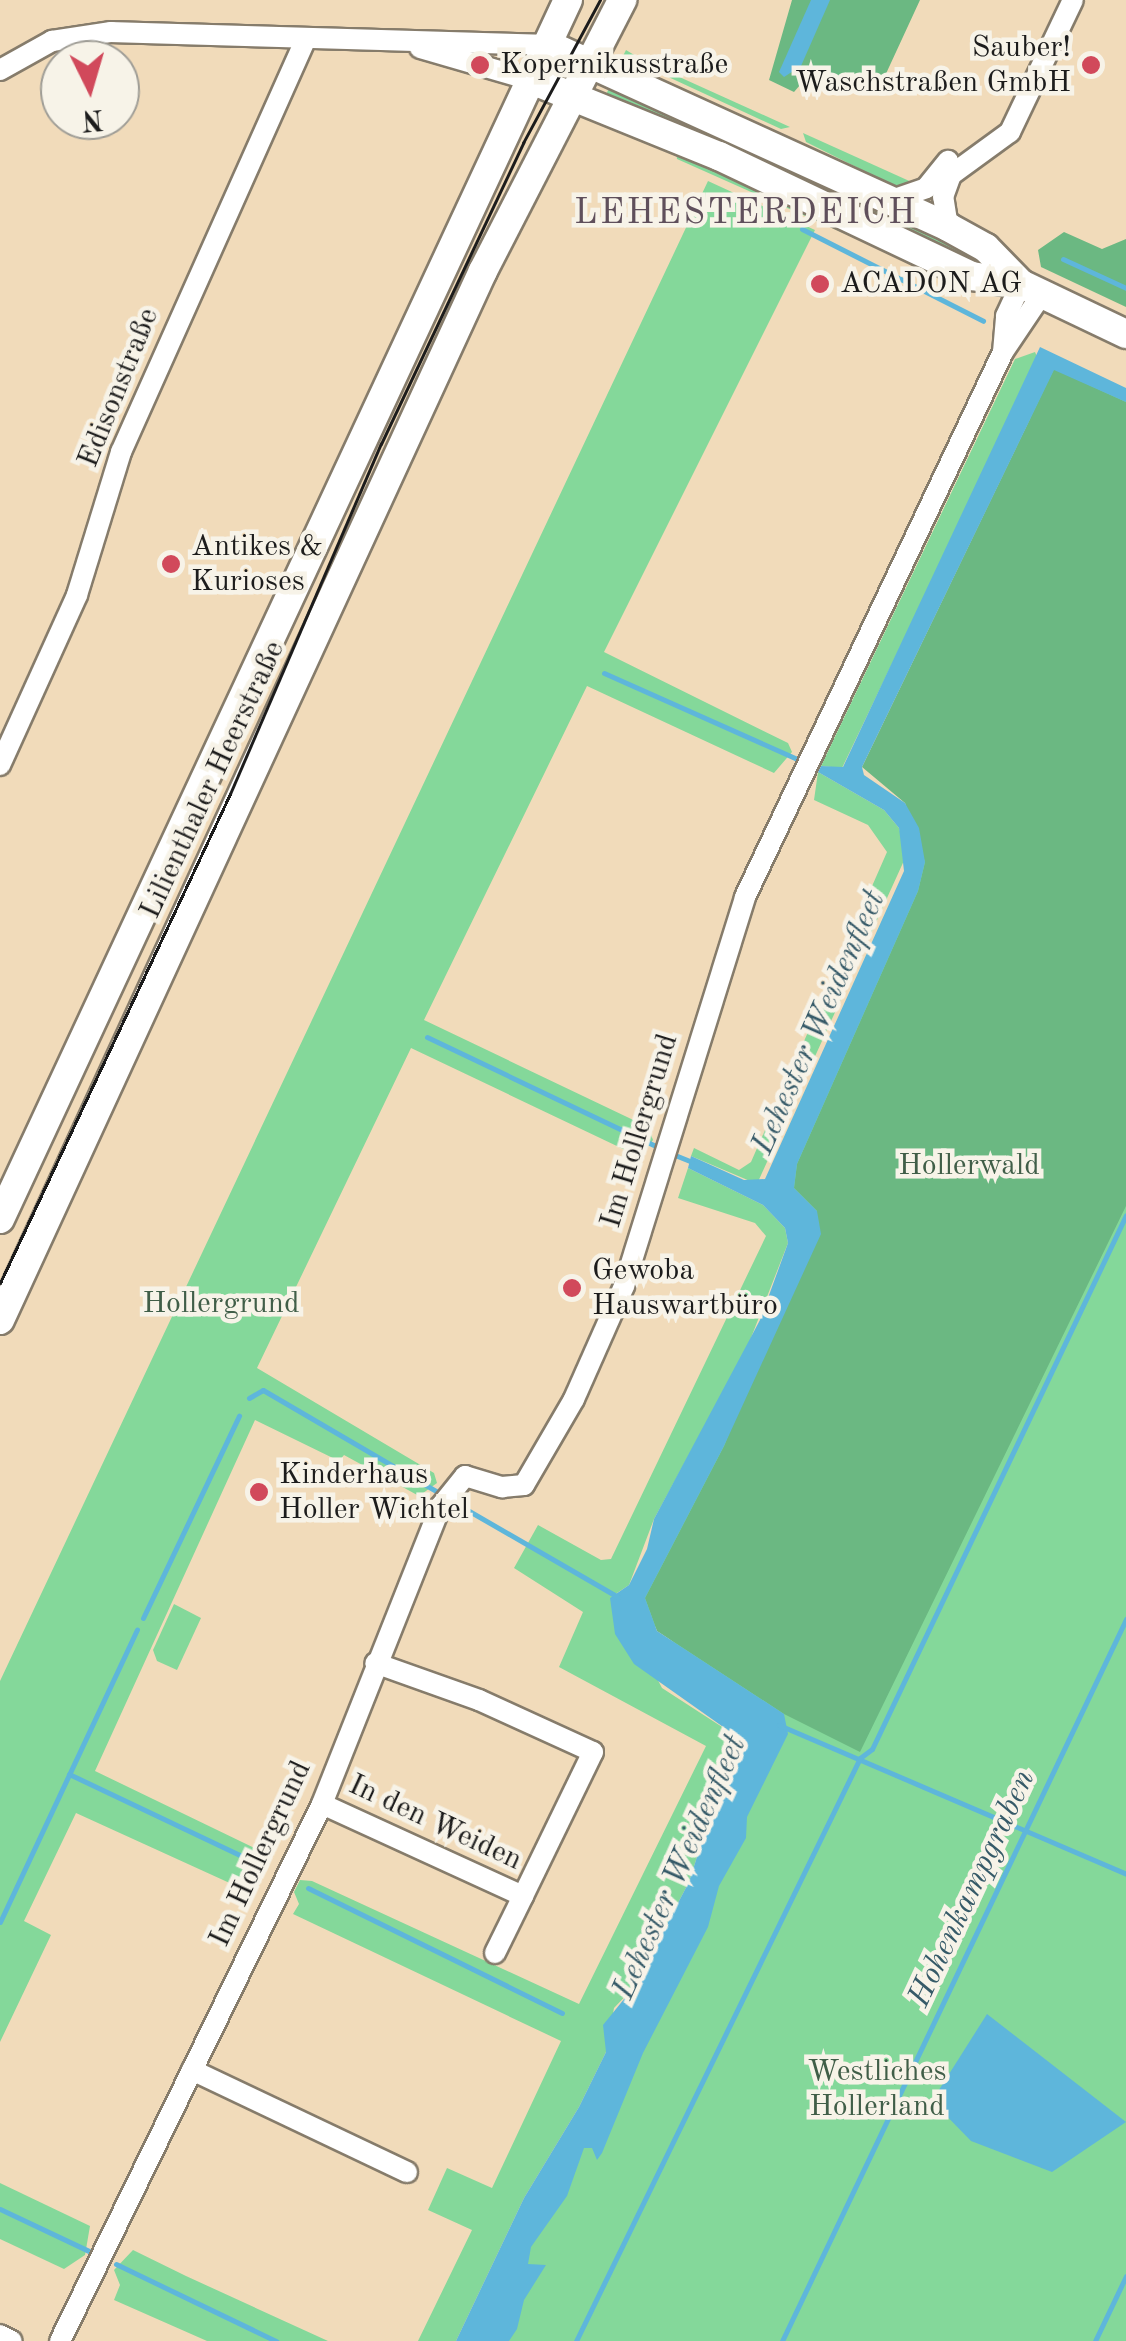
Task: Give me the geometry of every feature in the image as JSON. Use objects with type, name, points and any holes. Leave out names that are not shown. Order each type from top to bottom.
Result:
[{"type":"main road","name":"Lilienthaler Heerstraße","points":[[0,1219],[534,81],[568,0]]},
{"type":"main road","name":"Lilienthaler Heerstraße","points":[[0,1320],[360,532],[622,0]]},
{"type":"main road","points":[[549,46],[948,227],[986,248],[1032,289]]},
{"type":"main road","points":[[534,81],[573,94],[972,276],[1032,289],[1126,334]]},
{"type":"street","points":[[948,227],[943,198],[951,174],[1010,132],[1073,0]]},
{"type":"street","points":[[1,66],[52,41],[111,32],[549,46]]},
{"type":"street","name":"Edisonstraße","points":[[0,764],[77,595],[121,452],[306,39]]},
{"type":"street","points":[[404,42],[534,81]]},
{"type":"street","points":[[892,200],[926,188],[958,155],[991,144]]},
{"type":"street","name":"Im Hollergrund","points":[[60,2341],[322,1804],[376,1662],[446,1497],[475,1475],[514,1488],[535,1470],[624,1286],[744,898],[804,764],[1003,352],[1006,316],[1032,289]]},
{"type":"street","name":"In den Weiden","points":[[376,1662],[479,1700],[593,1752],[495,1953]]},
{"type":"street","name":"In den Weiden","points":[[322,1804],[523,1896]]},
{"type":"street","points":[[192,2070],[408,2172]]},
{"type":"street","points":[[0,2335],[12,2341]]},
{"type":"green space","points":[[792,0],[920,0],[878,91],[813,70],[794,92],[769,80]]},
{"type":"green space","points":[[626,50],[790,127],[781,129],[623,56]]},
{"type":"green space","points":[[609,88],[779,164],[780,171],[605,97]]},
{"type":"green space","points":[[803,133],[916,184],[900,189],[806,142]]},
{"type":"green space","points":[[676,149],[827,217],[895,256],[677,159]]},
{"type":"green space","points":[[807,177],[995,265],[994,273],[802,182]]},
{"type":"green space","name":"Hollergrund","points":[[708,181],[815,230],[604,652],[788,743],[792,752],[774,773],[587,686],[424,1020],[648,1127],[653,1140],[640,1157],[411,1048],[257,1368],[434,1473],[437,1483],[419,1496],[344,1455],[339,1461],[255,1420],[95,1771],[267,1854],[245,1890],[76,1813],[24,1921],[51,1935],[0,2042],[0,1681]]},
{"type":"green space","points":[[1064,232],[1102,249],[1126,239],[1126,307],[1041,267],[1038,250]]},
{"type":"green space","points":[[1035,352],[1038,359],[842,768],[821,766],[1015,359]]},
{"type":"green space","name":"Westliches Hollerland","points":[[1049,356],[1126,392],[1126,2341],[481,2341],[775,1728],[626,1602],[800,1242],[777,1194],[916,864],[910,830]]},
{"type":"green space","name":"Hollerwald","points":[[1054,369],[1126,402],[1126,1206],[860,1752],[784,1714],[657,1631],[645,1598],[724,1446],[817,1211],[794,1188],[797,1164],[918,891],[925,862],[905,803],[862,767]]},
{"type":"green space","points":[[818,772],[884,810],[899,828],[907,854],[757,1184],[691,1156],[694,1148],[739,1170],[751,1162],[887,852],[868,825],[814,800]]},
{"type":"green space","points":[[688,1168],[763,1205],[785,1228],[788,1243],[747,1348],[654,1519],[629,1585],[614,1595],[662,1688],[736,1736],[739,1759],[716,1797],[689,1882],[633,1988],[614,2008],[606,2052],[579,2107],[524,2198],[456,2341],[418,2341],[472,2230],[428,2210],[447,2168],[492,2188],[561,2041],[293,1914],[299,1904],[294,1892],[300,1880],[312,1881],[579,2004],[706,1746],[559,1667],[583,1612],[514,1568],[538,1525],[601,1560],[611,1559],[766,1236],[755,1223],[678,1198]]},
{"type":"green space","points":[[174,1604],[201,1618],[177,1670],[157,1661],[153,1650]]},
{"type":"green space","points":[[0,2183],[90,2226],[85,2255],[64,2269],[0,2239]]},
{"type":"green space","points":[[133,2250],[328,2341],[207,2341],[114,2300],[120,2285],[114,2270]]},
{"type":"water","points":[[811,0],[830,0],[801,66],[784,77],[779,72]]},
{"type":"water","points":[[1040,347],[1126,388],[1126,402],[1054,370],[862,767],[864,775],[905,803],[919,828],[925,862],[918,891],[797,1164],[794,1188],[817,1211],[821,1234],[724,1446],[645,1598],[657,1631],[784,1714],[788,1734],[747,1817],[746,1838],[719,1886],[708,1927],[643,2053],[602,2153],[597,2160],[592,2148],[584,2148],[567,2196],[531,2247],[528,2264],[546,2265],[524,2300],[517,2329],[509,2341],[456,2341],[524,2198],[579,2107],[606,2052],[603,2025],[633,1988],[689,1882],[716,1797],[735,1772],[736,1736],[634,1664],[615,1634],[610,1598],[629,1585],[647,1549],[654,1519],[760,1320],[788,1243],[785,1228],[763,1205],[688,1168],[691,1156],[744,1180],[765,1179],[904,871],[899,828],[884,810],[818,772],[821,766],[843,767]]},
{"type":"water","points":[[987,2014],[1126,2122],[1052,2172],[971,2141],[932,2101]]},
{"type":"waterway","points":[[802,229],[983,321]]},
{"type":"waterway","points":[[1063,259],[1126,288]]},
{"type":"waterway","points":[[604,673],[802,761]]},
{"type":"waterway","points":[[427,1037],[660,1148]]},
{"type":"waterway","points":[[670,1153],[692,1162]]},
{"type":"waterway","points":[[576,2341],[860,1758],[872,1749],[1126,1215]]},
{"type":"waterway","points":[[249,1398],[263,1390],[441,1494]]},
{"type":"waterway","points":[[143,1618],[239,1416]]},
{"type":"waterway","points":[[450,1500],[618,1597]]},
{"type":"waterway","name":"Hohenkampgraben","points":[[782,2341],[1126,1619]]},
{"type":"waterway","points":[[0,1922],[137,1629]]},
{"type":"waterway","points":[[779,1725],[1126,1874]]},
{"type":"waterway","points":[[69,1774],[263,1866]]},
{"type":"waterway","points":[[308,1888],[562,2013]]},
{"type":"waterway","points":[[0,2209],[89,2251]]},
{"type":"waterway","points":[[116,2264],[276,2341]]},
{"type":"waterway","points":[[1095,2341],[1126,2276]]},
{"type":"tram line","points":[[0,1283],[230,794],[381,444],[523,143],[600,0]]},
{"type":"place","name":"Kopernikusstraße","points":[[480,65]]},
{"type":"place","name":"Sauber! Waschstraßen GmbH","points":[[1091,65]]},
{"type":"place","name":"ACADON AG","points":[[820,284]]},
{"type":"place","name":"Antikes & Kurioses","points":[[171,564]]},
{"type":"place","name":"Gewoba Hauswartbüro","points":[[572,1288]]},
{"type":"place","name":"Kinderhaus Holler Wichtel","points":[[259,1492]]},
{"type":"district","name":"LEHESTERDEICH","points":[[746,214]]},
{"type":"water label","name":"Lehester Weidenfleet","points":[[820,1023]]},
{"type":"water label","name":"Lehester Weidenfleet","points":[[681,1868]]}]
